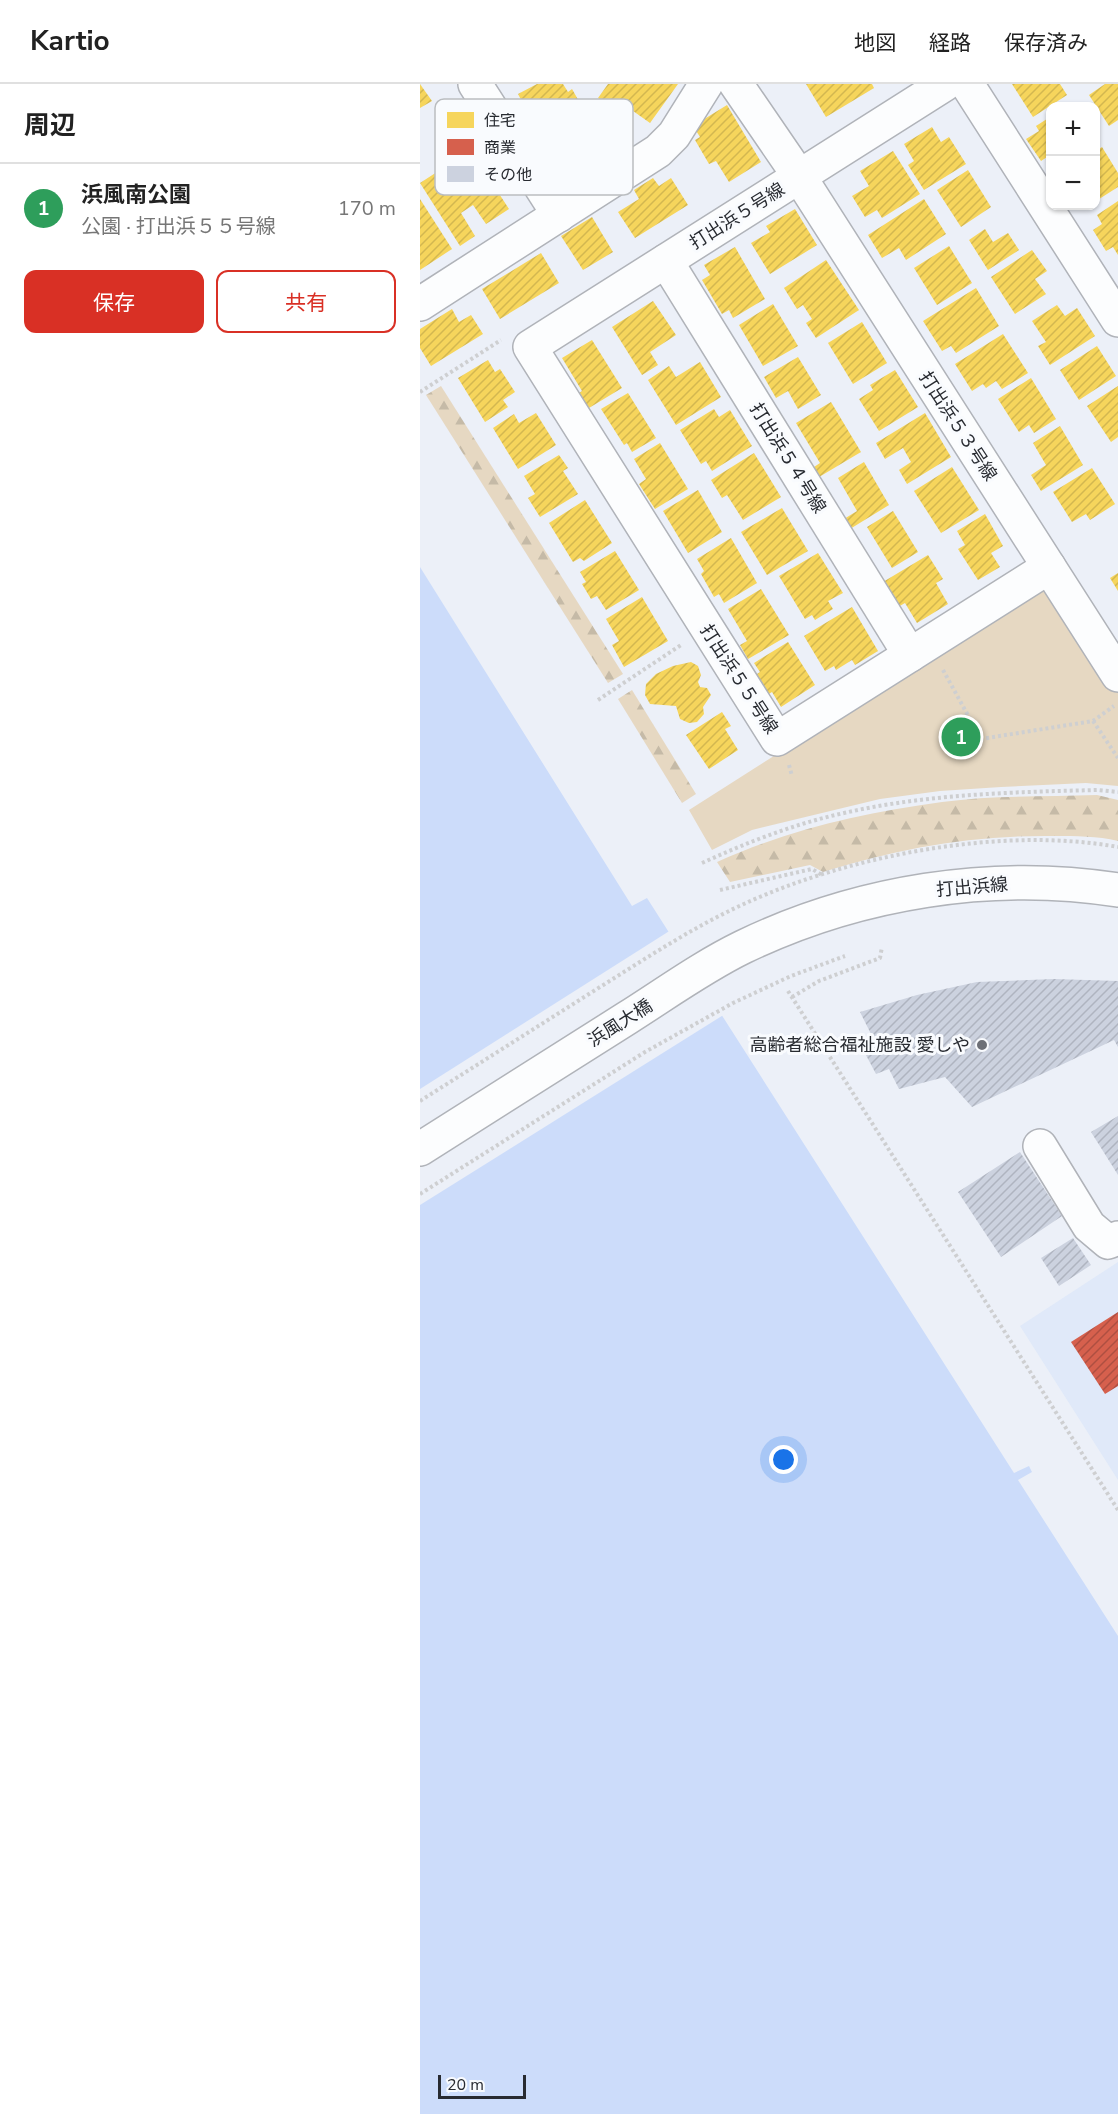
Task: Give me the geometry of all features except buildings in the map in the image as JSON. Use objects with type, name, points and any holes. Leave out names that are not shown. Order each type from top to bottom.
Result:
[{"type":"street","points":[[476,84],[486,99]]},
{"type":"street","points":[[633,166],[658,150],[674,135],[706,84]]},
{"type":"street","name":"打出浜５３号線","points":[[736,84],[799,176],[1118,675]]},
{"type":"street","name":"打出浜５号線","points":[[530,347],[945,84]]},
{"type":"street","points":[[967,84],[1118,320]]},
{"type":"street","points":[[546,195],[559,215]]},
{"type":"street","points":[[420,304],[589,195]]},
{"type":"street","name":"打出浜５４号線","points":[[666,261],[919,649]]},
{"type":"street","name":"打出浜５５号線","points":[[530,347],[777,739],[1049,567]]},
{"type":"street","name":"打出浜線","points":[[829,914],[903,894],[968,886],[1063,883],[1118,890]]},
{"type":"street","name":"浜風大橋","points":[[420,1149],[723,958],[778,932],[829,914]]},
{"type":"street","points":[[1040,1146],[1089,1226],[1108,1242],[1118,1238]]},
{"type":"path","points":[[420,392],[518,328],[530,347]]},
{"type":"path","points":[[598,700],[706,628]]},
{"type":"path","points":[[919,649],[981,739],[1093,721],[1118,704]]},
{"type":"path","points":[[1093,721],[1118,758]]},
{"type":"path","points":[[702,863],[757,838],[844,813],[943,796],[1098,790],[1118,792]]},
{"type":"path","points":[[420,1101],[683,935],[746,903],[797,883],[868,862],[947,846],[1030,840],[1098,843],[1118,847]]},
{"type":"path","points":[[720,890],[812,869],[822,875]]},
{"type":"path","points":[[792,997],[819,981],[880,958],[882,947]]},
{"type":"path","points":[[420,1194],[645,1052],[723,1008],[791,976],[845,956]]},
{"type":"path","points":[[788,991],[1118,1510]]},
{"type":"shaded area","points":[[1118,1262],[1118,1480],[1020,1326]]},
{"type":"green space","points":[[441,386],[623,674],[608,683],[426,395]]},
{"type":"green space","points":[[1046,583],[1118,691],[1118,786],[1086,783],[1001,787],[940,791],[880,799],[752,830],[712,850],[689,810]]},
{"type":"green space","points":[[632,690],[696,794],[682,803],[618,699]]},
{"type":"green space","points":[[1097,795],[1118,800],[1118,841],[1094,837],[1024,836],[966,841],[880,856],[823,872],[810,865],[730,882],[717,862],[800,831],[884,811],[980,798]]},
{"type":"water","points":[[420,567],[632,906],[647,898],[1014,1473],[1029,1466],[1032,1472],[1018,1480],[1118,1636],[1118,2114],[420,2114]]},
{"type":"pier","points":[[671,930],[725,1014],[420,1205],[420,1089]]},
{"type":"place","name":"浜風南公園","points":[[961,737]]},
{"type":"place","name":"高齢者総合福祉施設 愛しや","points":[[982,1045]]}]
